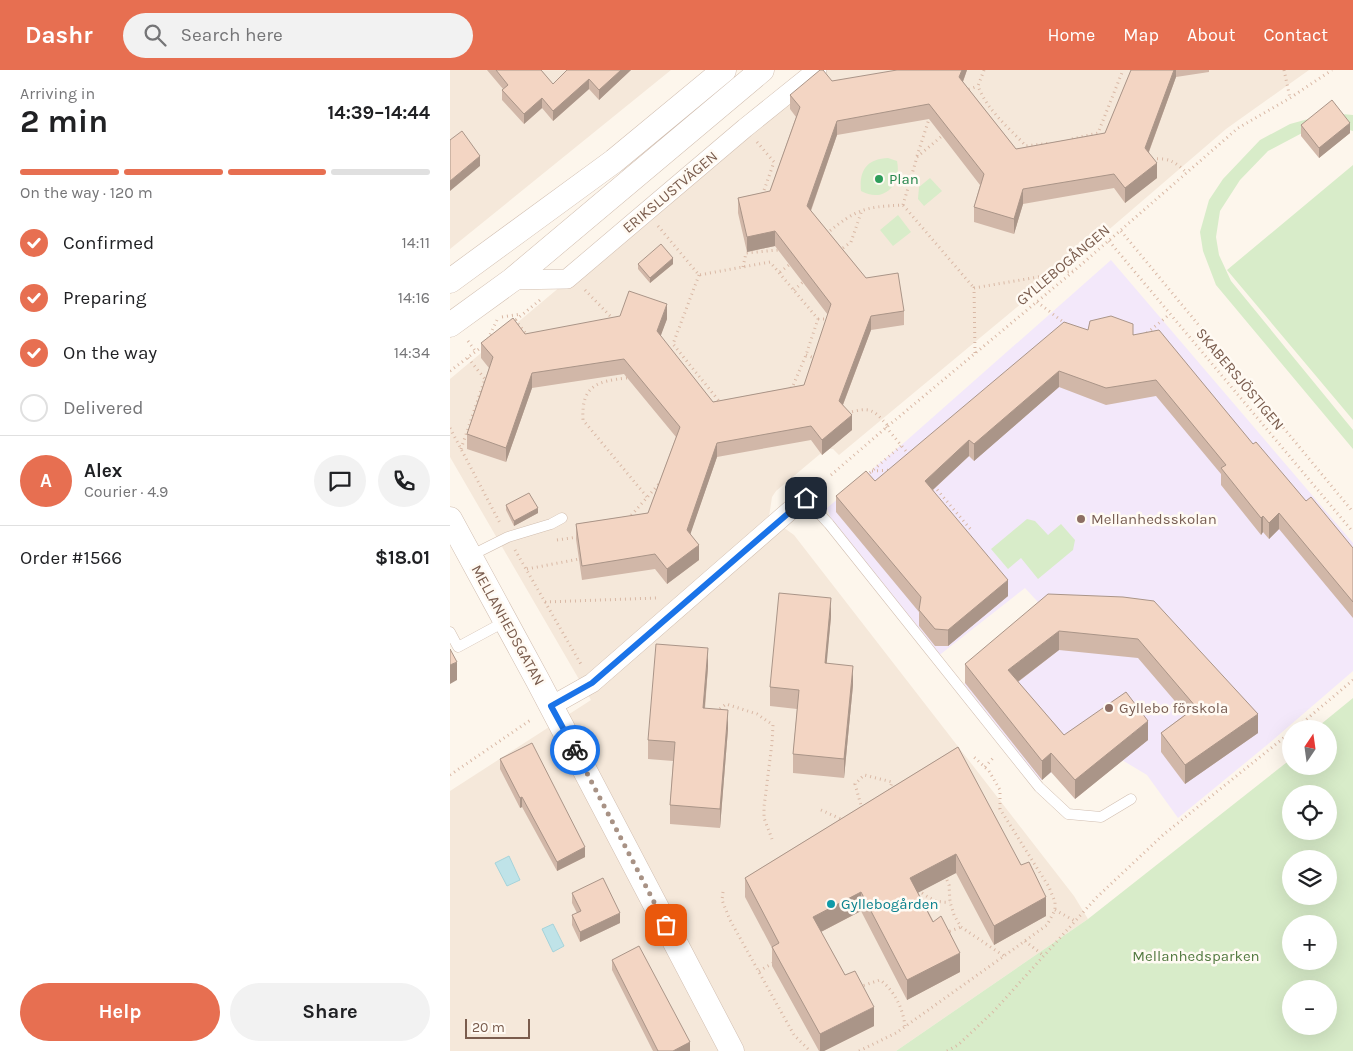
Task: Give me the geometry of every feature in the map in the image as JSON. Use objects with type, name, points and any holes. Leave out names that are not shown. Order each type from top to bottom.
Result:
[{"type":"street","points":[[450,281],[614,161],[724,70]]},
{"type":"street","points":[[450,324],[512,280],[762,70]]},
{"type":"street","name":"ERIKSLUSTVÄGEN","points":[[569,276],[817,70]]},
{"type":"street","points":[[512,280],[569,276]]},
{"type":"street","points":[[551,706],[592,683],[811,492]]},
{"type":"street","name":"MELLANHEDSGATAN","points":[[458,539],[506,621],[732,1051]]},
{"type":"lane","points":[[811,492],[856,558],[1039,788],[1068,814],[1101,817],[1130,799]]},
{"type":"lane","points":[[458,539],[508,537],[551,524],[562,518]]},
{"type":"lane","points":[[450,632],[458,647],[506,621]]},
{"type":"path","points":[[984,70],[978,86],[983,100],[1026,146]]},
{"type":"path","points":[[1098,133],[1123,70]]},
{"type":"path","points":[[1284,70],[1290,98]]},
{"type":"path","name":"GYLLEBOGÅNGEN","points":[[811,492],[1121,231],[1238,128],[1290,98],[1332,70]]},
{"type":"path","points":[[959,92],[978,86]]},
{"type":"path","points":[[1111,102],[1116,104]]},
{"type":"path","points":[[903,205],[929,119]]},
{"type":"path","points":[[994,124],[1000,119]]},
{"type":"path","points":[[745,128],[774,162],[780,162]]},
{"type":"path","points":[[1070,140],[1098,133]]},
{"type":"path","points":[[1098,133],[1102,140]]},
{"type":"path","points":[[917,157],[942,136]]},
{"type":"path","points":[[1022,152],[1026,146],[1052,143]]},
{"type":"path","points":[[1146,159],[1169,159],[1176,162],[1187,172]]},
{"type":"path","points":[[761,200],[774,162]]},
{"type":"path","points":[[822,238],[847,217],[862,209],[874,206],[903,205]]},
{"type":"path","points":[[903,205],[974,288],[975,354]]},
{"type":"path","points":[[835,255],[851,242],[862,209]]},
{"type":"path","points":[[647,212],[698,275]]},
{"type":"path","points":[[1121,231],[1353,512]]},
{"type":"path","name":"SKABERSJÖSTIGEN","points":[[1109,241],[1353,532]]},
{"type":"path","points":[[743,267],[746,253],[778,250]]},
{"type":"path","points":[[698,275],[770,262],[818,319]]},
{"type":"path","points":[[780,272],[789,265]]},
{"type":"path","points":[[974,288],[1075,270]]},
{"type":"path","points":[[673,344],[698,275]]},
{"type":"path","points":[[508,326],[569,276],[615,321]]},
{"type":"path","points":[[794,290],[803,282]]},
{"type":"path","points":[[1037,302],[1067,324]]},
{"type":"path","points":[[489,326],[505,316],[522,314]]},
{"type":"path","points":[[1142,337],[1170,314]]},
{"type":"path","points":[[818,319],[831,319]]},
{"type":"path","points":[[792,388],[818,319]]},
{"type":"path","points":[[515,320],[532,342]]},
{"type":"path","points":[[450,371],[493,338]]},
{"type":"path","points":[[468,340],[476,352]]},
{"type":"path","points":[[665,345],[673,344]]},
{"type":"path","points":[[673,344],[719,401]]},
{"type":"path","points":[[806,355],[818,360]]},
{"type":"path","points":[[461,449],[485,379],[468,358]]},
{"type":"path","points":[[691,378],[696,374]]},
{"type":"path","points":[[627,378],[604,380],[593,386],[586,396],[582,409],[582,420],[647,497]]},
{"type":"path","points":[[783,390],[792,388]]},
{"type":"path","points":[[792,388],[798,394]]},
{"type":"path","points":[[719,401],[727,400]]},
{"type":"path","points":[[716,409],[719,401]]},
{"type":"path","points":[[839,416],[864,409],[871,410],[877,414],[913,460]]},
{"type":"path","points":[[471,419],[478,416]]},
{"type":"path","points":[[450,428],[508,537]]},
{"type":"path","points":[[859,482],[902,446]]},
{"type":"path","points":[[871,471],[899,470]]},
{"type":"path","points":[[931,481],[972,531]]},
{"type":"path","points":[[623,525],[658,485],[665,483]]},
{"type":"path","points":[[632,514],[638,519]]},
{"type":"path","points":[[551,541],[580,536]]},
{"type":"path","points":[[522,545],[513,547],[592,683]]},
{"type":"path","points":[[527,569],[579,559]]},
{"type":"path","points":[[545,602],[692,597]]},
{"type":"path","points":[[1306,720],[1353,680]]},
{"type":"path","points":[[714,712],[726,704],[758,714],[772,725],[772,743],[764,807],[764,818],[772,839]]},
{"type":"path","points":[[450,775],[551,706]]},
{"type":"path","points":[[947,1051],[958,1046],[987,1018],[1096,898],[1162,835],[1282,739]]},
{"type":"path","points":[[859,1051],[896,1033],[1025,941],[1047,925],[1055,910],[1055,902],[1048,887],[1000,809],[1000,790],[989,771],[974,757]]},
{"type":"path","points":[[863,812],[855,784],[864,775],[892,782],[885,799]]},
{"type":"path","points":[[820,810],[848,822]]},
{"type":"path","points":[[947,880],[950,902],[954,915],[961,927],[1004,956]]},
{"type":"path","points":[[724,892],[722,900],[730,920],[794,1035],[810,1051]]},
{"type":"path","points":[[922,893],[941,903],[950,902]]},
{"type":"path","points":[[1055,910],[1075,921]]},
{"type":"path","points":[[944,933],[961,927]]},
{"type":"path","points":[[1025,941],[1044,956]]},
{"type":"path","points":[[758,971],[778,960]]},
{"type":"path","points":[[857,988],[880,980],[888,986],[900,1004],[906,1026]]},
{"type":"shaded area","points":[[450,70],[671,70],[450,249]]},
{"type":"shaded area","points":[[819,70],[1309,70],[1226,129],[1070,263],[839,455],[833,449],[826,449],[776,491],[772,497],[769,517],[794,535],[1074,896],[1088,919],[896,1051],[450,1051],[450,791],[591,700],[450,457],[450,379]]},
{"type":"shaded area","name":"Mellanhedsskolan","points":[[1111,260],[1353,543],[1353,671],[1296,720],[1282,720],[1282,732],[1178,818],[1147,775],[1122,760],[1075,799],[1052,772],[1040,781],[964,684],[1048,613],[1025,588],[937,657],[835,530],[827,508]]},
{"type":"green space","points":[[1330,113],[1353,115],[1353,131],[1345,129],[1304,132],[1268,151],[1240,180],[1220,211],[1216,237],[1219,255],[1231,281],[1353,430],[1353,449],[1216,285],[1203,251],[1200,232],[1209,200],[1223,179],[1260,140],[1290,124]]},
{"type":"green space","name":"Plan","points":[[888,158],[897,161],[898,169],[897,177],[890,190],[877,195],[861,191],[861,177],[866,167],[870,163]]},
{"type":"green space","points":[[1353,165],[1353,420],[1227,270]]},
{"type":"green space","points":[[930,178],[942,191],[924,206],[918,199],[919,187]]},
{"type":"green space","points":[[898,215],[911,232],[893,246],[880,230]]},
{"type":"green space","points":[[1027,519],[1035,521],[1048,535],[1061,524],[1075,540],[1073,550],[1038,579],[1021,558],[1008,569],[991,549]]},
{"type":"green space","name":"Mellanhedsparken","points":[[1353,698],[1353,1051],[896,1051],[1088,919],[1282,766],[1282,775],[1338,775],[1338,720],[1326,720]]},
{"type":"water","points":[[509,856],[520,880],[507,886],[495,863]]},
{"type":"water","points":[[553,924],[564,946],[553,952],[542,929]]},
{"type":"building","points":[[496,70],[541,70],[553,84],[567,70],[621,70],[599,90],[589,79],[553,111],[542,98],[524,114],[502,90],[508,85]]},
{"type":"building","points":[[820,70],[823,70],[832,81],[897,70],[962,70],[959,77],[1016,149],[1105,133],[1131,70],[1174,70],[1145,148],[1157,163],[1125,188],[1114,174],[1023,189],[1014,219],[974,207],[984,174],[929,104],[837,121],[807,206],[866,278],[898,273],[904,311],[871,316],[839,401],[852,415],[822,440],[811,426],[717,443],[687,530],[699,545],[667,569],[655,554],[582,566],[576,524],[648,513],[680,427],[624,359],[532,373],[506,448],[467,434],[493,357],[481,343],[513,318],[525,334],[620,316],[629,291],[667,304],[657,331],[713,402],[804,385],[831,304],[775,231],[747,237],[738,198],[770,191],[800,107],[790,95]]},
{"type":"building","points":[[1332,100],[1350,123],[1319,148],[1301,125]]},
{"type":"building","points":[[462,131],[480,156],[450,181],[450,140]]},
{"type":"building","points":[[661,244],[673,258],[650,278],[638,264]]},
{"type":"building","points":[[1111,316],[1133,324],[1133,335],[1159,330],[1253,444],[1256,442],[1306,501],[1311,497],[1353,548],[1353,602],[1279,513],[1269,523],[1263,516],[1261,518],[1221,468],[1226,465],[1156,380],[1106,388],[1059,371],[974,444],[969,440],[925,481],[1008,580],[948,630],[935,629],[919,610],[921,597],[836,496],[866,471],[875,481],[1064,322],[1088,330],[1090,321]]},
{"type":"building","points":[[529,493],[538,508],[514,521],[506,505]]},
{"type":"building","points":[[779,593],[831,598],[825,663],[853,666],[844,759],[793,754],[799,690],[770,687]]},
{"type":"building","points":[[1048,594],[1123,597],[1154,601],[1258,714],[1185,765],[1161,733],[1196,707],[1138,639],[1059,631],[1008,670],[1064,735],[1126,692],[1148,721],[1075,780],[1051,753],[1042,761],[965,664]]},
{"type":"building","points":[[656,644],[708,648],[703,708],[728,710],[720,809],[670,805],[675,742],[648,740]]},
{"type":"building","points":[[450,649],[457,662],[450,665]]},
{"type":"building","points":[[532,743],[585,847],[557,862],[500,759]]},
{"type":"building","name":"Gyllebogården","points":[[958,747],[1021,865],[1029,862],[1046,897],[994,926],[956,854],[910,878],[933,922],[941,916],[960,953],[907,980],[861,892],[813,917],[845,975],[855,971],[874,1007],[820,1034],[772,947],[779,943],[745,878]]},
{"type":"building","points":[[603,878],[620,913],[580,932],[572,915],[581,911],[572,893]]},
{"type":"building","points":[[639,946],[690,1042],[673,1051],[658,1051],[612,960]]},
{"type":"way so far","points":[[575,750],[666,925]]},
{"type":"place","name":"Plan","points":[[879,179]]},
{"type":"place","name":"Mellanhedsskolan","points":[[1081,519]]},
{"type":"place","name":"Gyllebo förskola","points":[[1109,708]]},
{"type":"place","name":"Gyllebogården","points":[[831,904]]},
{"type":"route","points":[[575,750],[551,706],[592,683],[806,498]]}]
